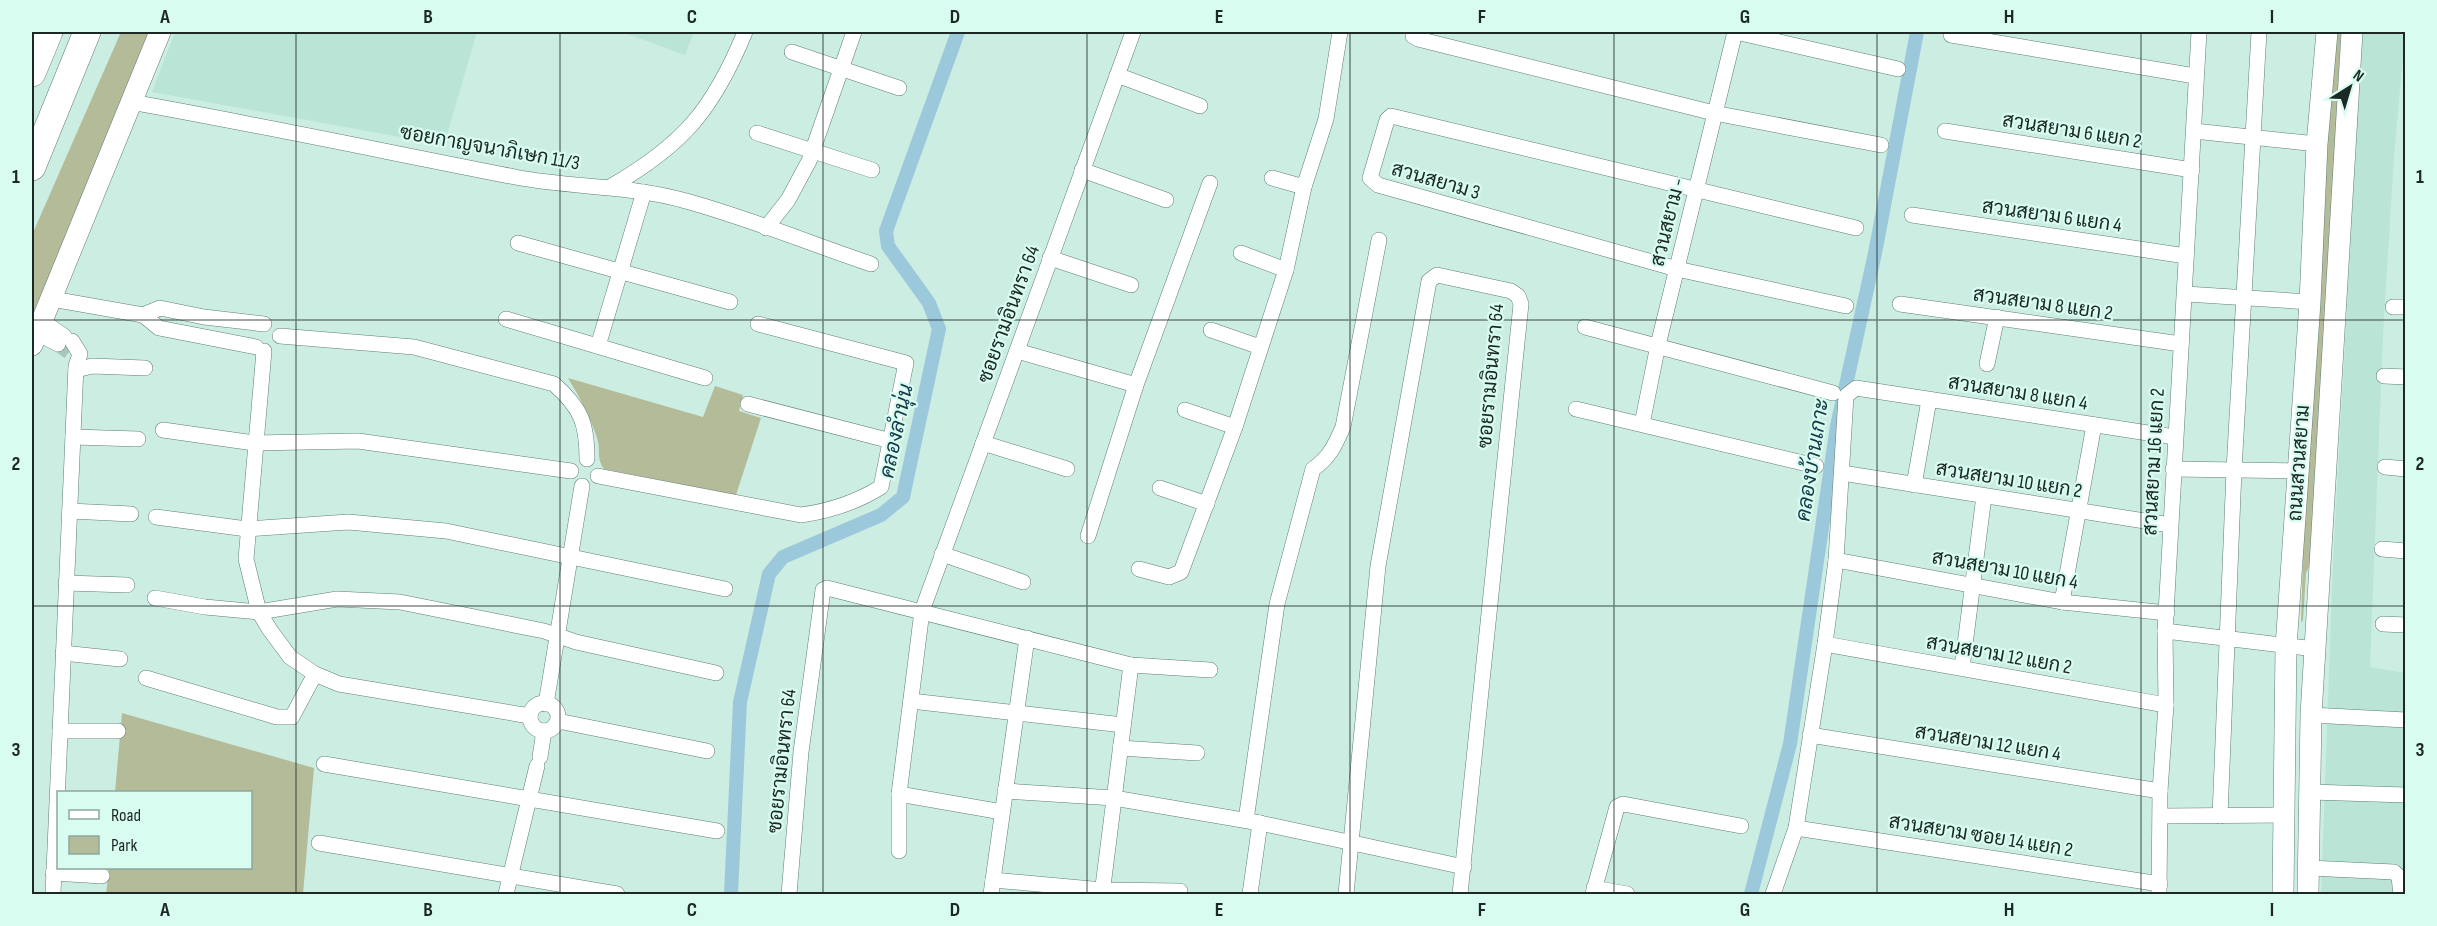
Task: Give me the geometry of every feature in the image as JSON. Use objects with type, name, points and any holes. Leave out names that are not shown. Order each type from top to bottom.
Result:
[{"type":"highway","points":[[32,73],[49,32]]},
{"type":"highway","points":[[32,167],[87,32]]},
{"type":"street","points":[[58,791],[76,368],[66,343],[37,333],[160,32]]},
{"type":"street","points":[[610,187],[643,168],[679,140],[705,110],[735,56],[745,32]]},
{"type":"street","points":[[766,228],[788,200],[813,150],[854,32]]},
{"type":"street","name":"ซอยรามอินทรา 64","points":[[899,851],[899,794],[922,611],[1133,32]]},
{"type":"street","points":[[1139,569],[1169,577],[1181,572],[1207,504],[1287,270],[1304,187],[1326,119],[1340,32]]},
{"type":"street","points":[[1413,32],[1413,36],[1418,39],[1714,113],[1881,146]]},
{"type":"street","points":[[1736,32],[1898,69]]},
{"type":"street","name":"สวนสยาม -","points":[[1642,424],[1658,345],[1736,32]]},
{"type":"street","name":"สวนสยาม 16 แยก 2","points":[[2159,889],[2162,816],[2160,791],[2166,705],[2165,631],[2174,437],[2186,294],[2186,256],[2199,32]]},
{"type":"street","points":[[2220,816],[2234,470],[2251,138],[2259,32]]},
{"type":"street","name":"ถนนสวนสยาม","points":[[2283,894],[2286,814],[2286,647],[2310,302],[2317,144],[2327,32]]},
{"type":"street","name":"ถนนสวนสยาม","points":[[2308,894],[2311,715],[2352,32]]},
{"type":"street","points":[[1951,35],[2195,76]]},
{"type":"street","points":[[792,52],[898,88]]},
{"type":"street","points":[[1117,75],[1200,106]]},
{"type":"street","name":"ซอยกาญจนาภิเษก 11/3","points":[[131,102],[333,139],[525,179],[610,187],[685,200],[871,264]]},
{"type":"street","name":"สวนสยาม 3","points":[[1846,306],[1677,269],[1378,185],[1370,178],[1387,120],[1391,117],[1697,192],[1856,228]]},
{"type":"street","name":"สวนสยาม 6 แยก 2","points":[[1945,131],[2192,170]]},
{"type":"street","points":[[2194,131],[2317,144]]},
{"type":"street","points":[[757,133],[872,170]]},
{"type":"street","points":[[1082,170],[1166,200]]},
{"type":"street","points":[[1272,178],[1304,187]]},
{"type":"street","points":[[1088,536],[1136,385],[1210,183]]},
{"type":"street","points":[[598,346],[644,192]]},
{"type":"street","name":"สวนสยาม 6 แยก 4","points":[[1912,215],[2186,256]]},
{"type":"street","points":[[1250,894],[1253,822],[1277,604],[1313,469],[1326,460],[1334,449],[1342,427],[1379,240]]},
{"type":"street","points":[[518,243],[729,302]]},
{"type":"street","points":[[1241,253],[1287,270]]},
{"type":"street","points":[[1050,258],[1131,285]]},
{"type":"street","name":"ซอยรามอินทรา 64","points":[[1346,894],[1378,566],[1429,281],[1437,275],[1511,291],[1518,296],[1521,304],[1460,894]]},
{"type":"street","points":[[2186,294],[2310,302]]},
{"type":"street","points":[[52,299],[143,315],[159,328],[260,349],[275,348],[280,336]]},
{"type":"street","name":"สวนสยาม 8 แยก 2","points":[[1900,304],[2181,344]]},
{"type":"street","points":[[143,315],[160,308],[204,318],[273,325],[280,336]]},
{"type":"street","points":[[1987,364],[1997,317]]},
{"type":"street","points":[[506,319],[705,378]]},
{"type":"street","points":[[264,324],[253,331],[252,340],[260,349],[246,559],[259,612],[290,657],[315,674],[339,684],[530,716]]},
{"type":"street","points":[[598,476],[801,515],[822,512],[865,497],[881,487],[906,363],[758,324]]},
{"type":"street","points":[[1585,327],[1833,393]]},
{"type":"street","points":[[1211,330],[1260,346]]},
{"type":"street","points":[[280,336],[414,348],[554,384],[571,399],[581,414],[587,437],[587,459]]},
{"type":"street","points":[[1017,351],[1136,385]]},
{"type":"street","points":[[76,368],[92,366],[145,368]]},
{"type":"street","points":[[2384,376],[2406,377]]},
{"type":"street","name":"สวนสยาม 8 แยก 4","points":[[1842,473],[1846,396],[1856,388],[2174,437]]},
{"type":"street","points":[[1914,485],[1929,400]]},
{"type":"street","points":[[748,404],[891,441]]},
{"type":"street","points":[[1576,409],[1816,466]]},
{"type":"street","points":[[1185,410],[1235,427]]},
{"type":"street","points":[[2062,602],[2094,425]]},
{"type":"street","points":[[163,430],[254,442],[358,441],[571,471]]},
{"type":"street","points":[[73,438],[138,439]]},
{"type":"street","points":[[983,443],[1067,469]]},
{"type":"street","points":[[587,459],[598,466],[598,476],[591,485],[582,486],[575,482],[571,471],[578,460],[587,459]]},
{"type":"street","points":[[2385,467],[2406,469]]},
{"type":"street","points":[[2173,469],[2297,471]]},
{"type":"street","points":[[1773,894],[1796,828],[1836,560],[1842,473]]},
{"type":"street","name":"สวนสยาม 10 แยก 2","points":[[1842,473],[2170,525]]},
{"type":"street","points":[[546,704],[582,486]]},
{"type":"street","points":[[1160,488],[1207,504]]},
{"type":"street","points":[[1962,668],[1975,586],[1984,496]]},
{"type":"street","points":[[70,511],[131,514]]},
{"type":"street","points":[[156,517],[247,529],[348,522],[446,531],[725,589]]},
{"type":"street","points":[[2382,549],[2406,551]]},
{"type":"street","points":[[942,554],[1023,582]]},
{"type":"street","name":"สวนสยาม 10 แยก 4","points":[[1836,560],[2062,602],[2167,613]]},
{"type":"street","points":[[66,583],[127,585]]},
{"type":"street","name":"ซอยรามอินทรา 64","points":[[789,894],[801,752],[820,595],[827,588],[1131,665],[1210,670]]},
{"type":"street","points":[[155,598],[206,607],[259,612],[337,599],[400,602],[716,673]]},
{"type":"street","points":[[2383,624],[2406,625]]},
{"type":"street","points":[[2165,631],[2315,649]]},
{"type":"street","points":[[1027,638],[992,887],[1103,892],[1180,891]]},
{"type":"street","name":"สวนสยาม 12 แยก 2","points":[[1825,644],[2166,705]]},
{"type":"street","points":[[63,654],[120,659]]},
{"type":"street","points":[[1103,892],[1131,665]]},
{"type":"street","points":[[146,678],[277,717],[292,717],[315,674]]},
{"type":"street","points":[[911,701],[1123,725]]},
{"type":"street","points":[[546,704],[554,708],[558,721],[553,728],[544,731],[535,728],[530,716],[534,708],[546,704]]},
{"type":"street","points":[[2311,715],[2406,720]]},
{"type":"street","points":[[558,721],[707,751]]},
{"type":"street","points":[[60,730],[118,731]]},
{"type":"street","points":[[506,894],[544,731]]},
{"type":"street","name":"สวนสยาม 12 แยก 4","points":[[1810,735],[2160,791]]},
{"type":"street","points":[[1120,748],[1197,753]]},
{"type":"street","points":[[324,764],[717,831]]},
{"type":"street","points":[[1005,791],[1113,798],[1351,841],[1464,867]]},
{"type":"street","points":[[2310,792],[2406,795]]},
{"type":"street","points":[[899,794],[1002,812]]},
{"type":"street","points":[[1628,894],[1593,891],[1613,813],[1623,804],[1741,826]]},
{"type":"street","points":[[2162,816],[2286,814]]},
{"type":"street","points":[[52,894],[57,815]]},
{"type":"street","name":"สวนสยาม ซอย 14 แยก 2","points":[[1796,828],[2159,889]]},
{"type":"street","points":[[320,843],[617,894]]},
{"type":"street","points":[[2309,868],[2394,872],[2399,877],[2401,894]]},
{"type":"street","points":[[53,873],[102,876]]},
{"type":"shaded area","points":[[175,32],[477,32],[444,145],[152,92]]},
{"type":"shaded area","points":[[622,32],[694,32],[685,55]]},
{"type":"shaded area","points":[[2362,32],[2405,32],[2394,157],[2383,335],[2370,667],[2405,673],[2405,894],[2321,894],[2333,562]]},
{"type":"green space","points":[[121,32],[152,32],[32,324],[32,235]]},
{"type":"green space","points":[[2331,32],[2341,32],[2314,557],[2306,573],[2301,623],[2305,489]]},
{"type":"green space","points":[[568,378],[703,417],[715,386],[743,395],[739,411],[761,418],[736,495],[604,469],[591,422]]},
{"type":"green space","points":[[122,713],[314,768],[303,894],[106,894],[109,869],[252,869],[252,791],[115,791]]},
{"type":"waterway","name":"คลองลำนุ่น","points":[[731,894],[740,702],[769,574],[783,557],[881,515],[903,497],[939,329],[929,303],[888,246],[886,231],[958,32]]},
{"type":"waterway","name":"คลองบ้านเกาะ","points":[[1751,894],[1790,744],[1837,426],[1875,253],[1917,32]]},
{"type":"tunnel","points":[[58,344],[69,352]]}]
